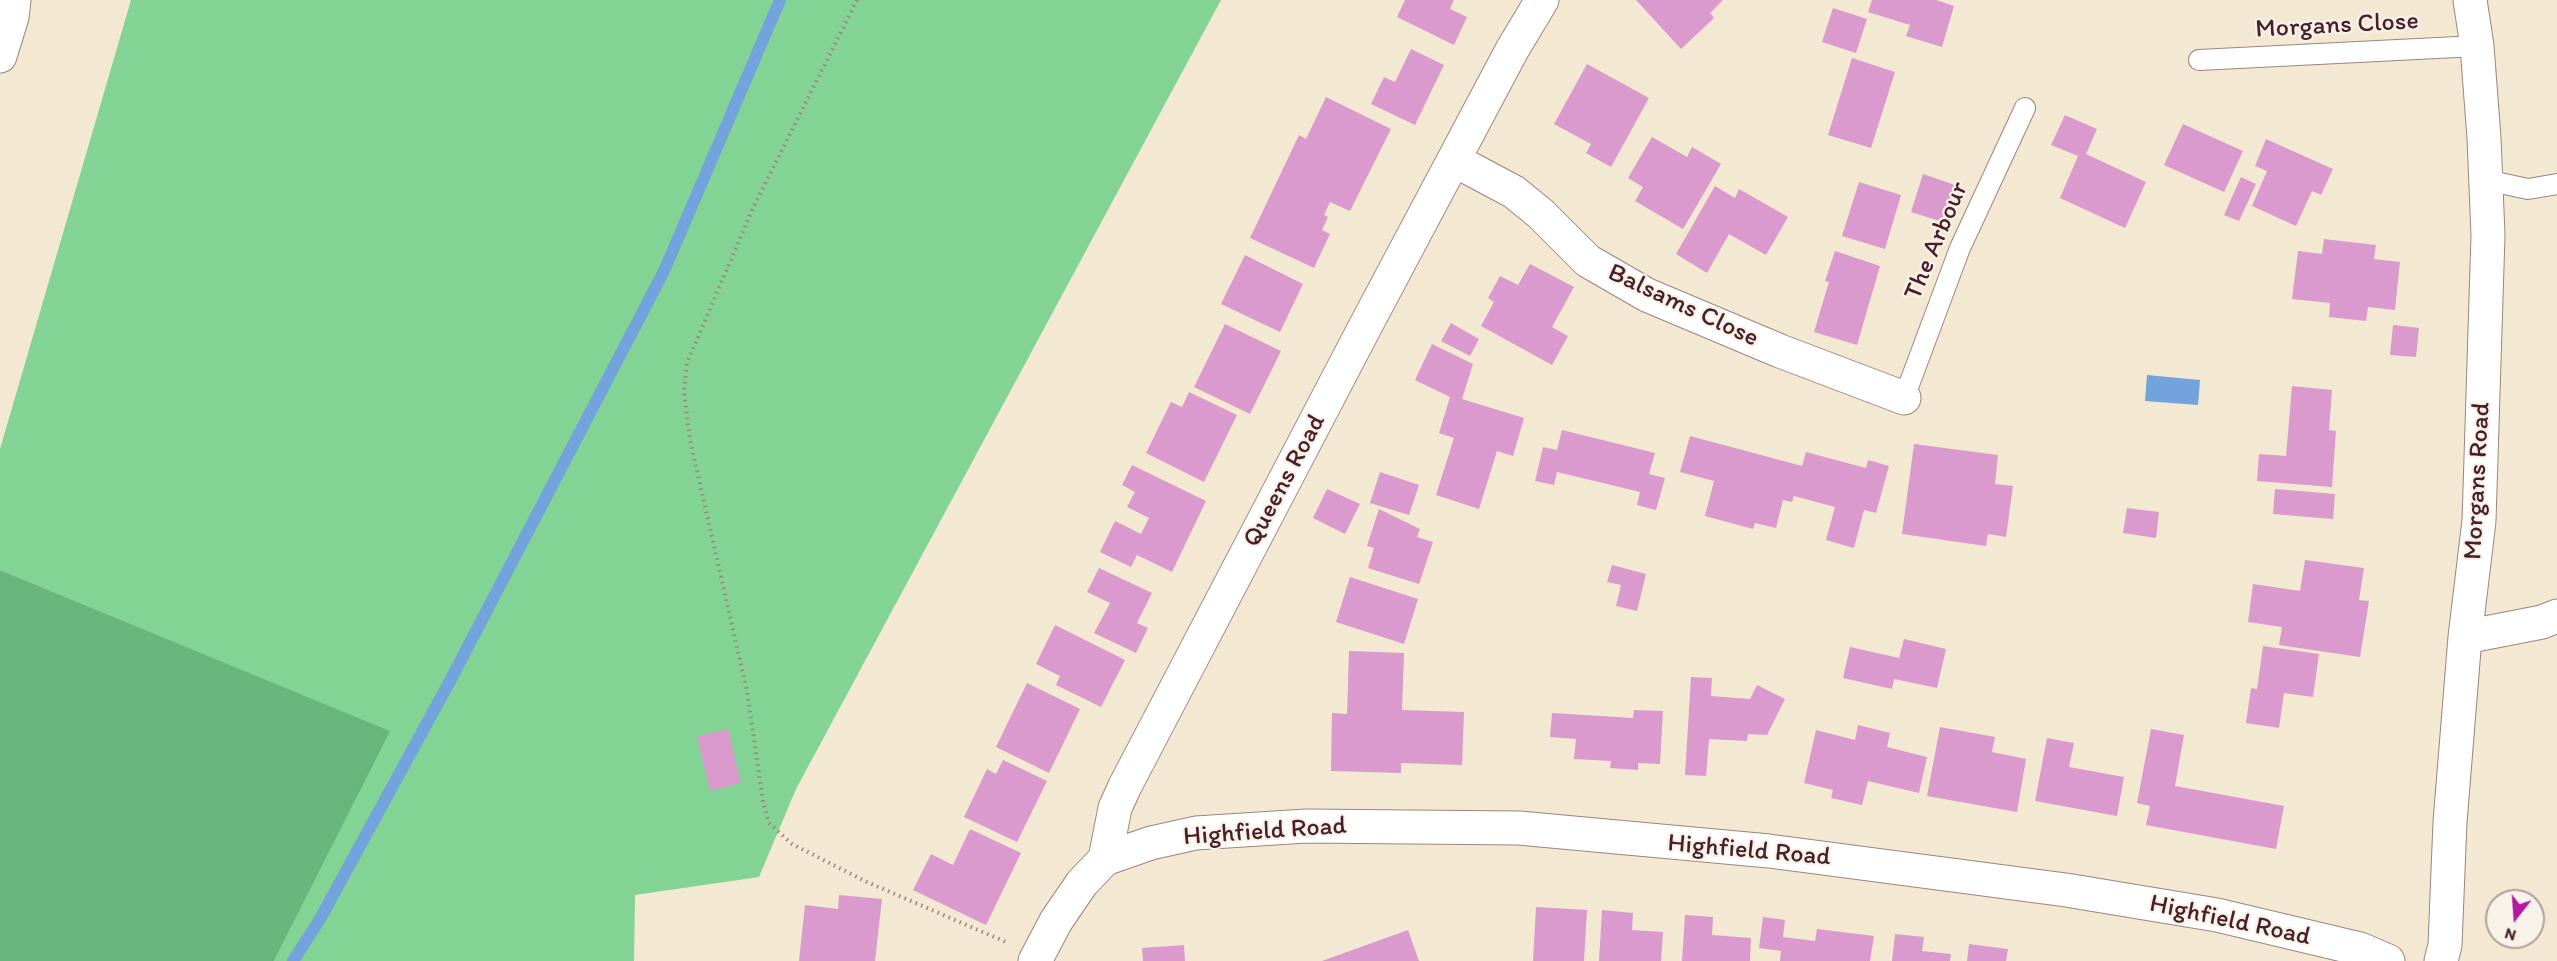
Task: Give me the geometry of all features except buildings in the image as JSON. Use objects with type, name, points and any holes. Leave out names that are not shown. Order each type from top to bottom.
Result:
[{"type":"street","points":[[0,56],[12,17],[14,0]]},
{"type":"street","name":"Queens Road","points":[[1105,859],[1115,808],[1125,786],[1454,160],[1542,0]]},
{"type":"street","name":"Morgans Road","points":[[2441,961],[2445,945],[2450,822],[2466,637],[2479,521],[2488,235],[2477,46],[2470,0]]},
{"type":"street","name":"Balsams Close","points":[[1454,160],[1514,192],[1541,214],[1588,261],[1647,295],[1780,351],[1904,398]]},
{"type":"street","points":[[2466,637],[2542,622],[2557,616]]},
{"type":"street","name":"Highfield Road","points":[[1105,859],[1150,843],[1196,833],[1306,826],[1519,828],[1769,851],[2055,889],[2217,915],[2360,949],[2388,961]]},
{"type":"street","points":[[1036,958],[1056,921],[1082,883],[1105,859]]},
{"type":"lane","name":"Morgans Close","points":[[2199,60],[2477,46]]},
{"type":"lane","name":"The Arbour","points":[[1904,398],[1960,248],[2025,108]]},
{"type":"lane","points":[[2486,180],[2528,189],[2557,184]]},
{"type":"path","points":[[857,0],[753,208],[687,363],[684,391],[690,440],[747,691],[763,802],[769,823],[792,844],[867,882],[1036,958]]},
{"type":"green space","points":[[131,0],[1221,0],[796,789],[759,877],[635,895],[634,961],[274,961],[389,731],[0,570],[0,449]]},
{"type":"green space","points":[[0,570],[390,731],[274,961],[0,961]]},
{"type":"water","points":[[2147,375],[2200,380],[2198,405],[2145,401]]},
{"type":"waterway","points":[[293,961],[320,919],[450,681],[664,271],[780,0]]}]
